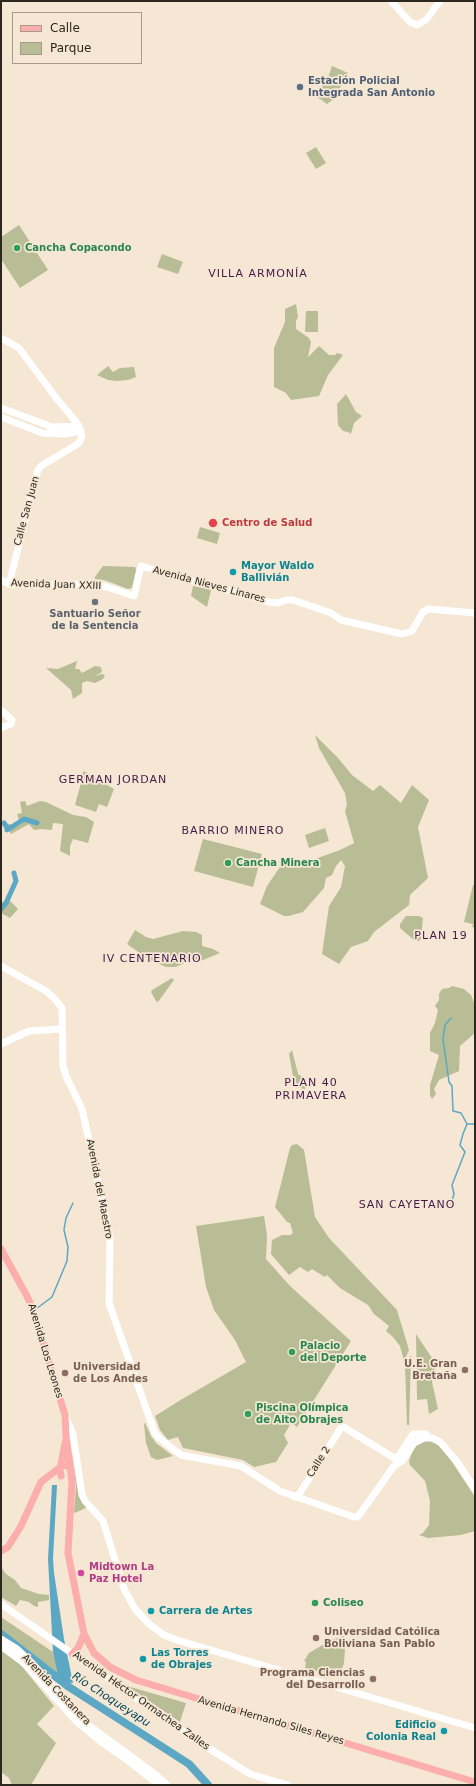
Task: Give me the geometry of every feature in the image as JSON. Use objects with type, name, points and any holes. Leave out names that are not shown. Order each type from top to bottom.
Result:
[{"type":"main road","points":[[391,1],[410,22],[417,25],[426,20],[440,1]]},
{"type":"main road","points":[[1,338],[19,348],[29,364],[81,431]]},
{"type":"main road","points":[[1,408],[52,427],[81,431]]},
{"type":"main road","points":[[1,417],[42,433],[65,434],[81,431]]},
{"type":"main road","name":"Calle San Juan","points":[[9,584],[38,470],[41,466],[79,443],[81,431]]},
{"type":"main road","name":"Avenida Juan XXIII","points":[[1,580],[9,584],[89,584],[107,587],[134,596],[141,566]]},
{"type":"main road","name":"Avenida Nieves Linares","points":[[141,566],[268,602],[278,604],[286,600],[293,600],[331,613],[341,620],[402,634],[412,631],[423,612],[429,609],[475,613]]},
{"type":"main road","points":[[1,710],[12,720],[12,724],[1,728]]},
{"type":"main road","name":"Avenida del Maestro","points":[[1,966],[46,991],[62,1008],[63,1066],[66,1076],[82,1109],[110,1236],[109,1303],[155,1433],[163,1442],[181,1455],[241,1466],[280,1491],[357,1517],[394,1466],[403,1460],[412,1441]]},
{"type":"main road","points":[[1,1044],[29,1031],[62,1029]]},
{"type":"main road","name":"Avenida Los Leones","points":[[1,1249],[28,1298],[65,1415],[71,1490]]},
{"type":"main road","points":[[65,1415],[73,1434],[82,1495],[106,1526],[118,1574],[135,1609],[149,1624],[164,1635],[177,1640],[475,1728]]},
{"type":"main road","name":"Calle 2","points":[[295,1497],[300,1493],[342,1426],[396,1458],[412,1441]]},
{"type":"main road","points":[[412,1441],[418,1435],[430,1434],[438,1437],[443,1440],[454,1459]]},
{"type":"main road","name":"Avenida Los Leones","points":[[61,1476],[61,1466],[66,1437]]},
{"type":"main road","points":[[412,1441],[432,1438],[440,1442],[475,1489]]},
{"type":"main road","points":[[1,1557],[14,1547],[21,1526],[41,1482],[61,1466],[66,1464],[70,1467]]},
{"type":"main road","points":[[50,1475],[61,1476],[67,1480],[71,1490]]},
{"type":"main road","name":"Avenida Hernando Siles Reyes","points":[[71,1490],[68,1553],[84,1634],[90,1647],[104,1663],[136,1680],[475,1782]]},
{"type":"main road","points":[[1,1552],[8,1546],[21,1526]]},
{"type":"main road","name":"Avenida Héctor Ormachea Zalles","points":[[1,1604],[202,1744],[257,1777],[288,1785]]},
{"type":"main road","points":[[72,1654],[78,1648],[84,1634]]},
{"type":"main road","name":"Avenida Costanera","points":[[1,1639],[17,1649],[32,1663],[87,1724],[155,1774],[167,1785]]},
{"type":"main road","name":"Avenida Costanera","points":[[1,1645],[26,1665],[76,1721],[159,1785]]},
{"type":"green space","points":[[332,66],[348,73],[334,99],[327,104],[313,94],[319,91],[328,78]]},
{"type":"green space","points":[[316,147],[326,163],[316,169],[306,153]]},
{"type":"green space","name":"Cancha Copacondo","points":[[19,225],[48,270],[20,288],[1,259],[1,237]]},
{"type":"green space","points":[[162,254],[183,262],[178,274],[157,267]]},
{"type":"green space","points":[[296,304],[298,317],[296,321],[296,329],[309,338],[311,342],[308,357],[319,346],[329,355],[335,355],[337,353],[343,355],[328,375],[319,396],[291,400],[286,393],[274,387],[274,348],[285,322],[285,309]]},
{"type":"green space","points":[[306,311],[318,311],[318,332],[305,332]]},
{"type":"green space","points":[[108,366],[113,372],[120,368],[134,367],[136,377],[128,380],[117,381],[108,380],[97,375]]},
{"type":"green space","points":[[346,394],[356,412],[362,416],[354,423],[351,434],[343,431],[338,425],[337,404]]},
{"type":"green space","points":[[200,527],[220,533],[217,544],[197,538]]},
{"type":"green space","points":[[103,566],[135,567],[136,570],[132,588],[128,589],[104,580],[95,579]]},
{"type":"green space","points":[[193,586],[211,590],[207,607],[191,596]]},
{"type":"green space","points":[[77,661],[75,669],[79,669],[82,673],[95,666],[101,667],[102,672],[95,676],[102,674],[105,675],[103,679],[95,683],[87,681],[82,683],[82,693],[73,699],[71,690],[46,668],[58,669]]},
{"type":"green space","points":[[315,735],[338,758],[352,775],[373,791],[380,785],[401,803],[412,785],[429,800],[418,827],[428,878],[410,895],[409,905],[374,932],[368,941],[351,947],[339,964],[322,954],[329,906],[341,887],[345,866],[341,860],[336,866],[332,875],[326,878],[324,888],[303,912],[284,916],[260,904],[267,886],[282,864],[301,859],[315,859],[354,843],[345,811],[347,804],[345,793],[319,748]]},
{"type":"green space","points":[[84,771],[114,789],[107,807],[99,804],[96,812],[75,805],[81,783],[78,780]]},
{"type":"green space","points":[[25,801],[27,806],[40,801],[46,802],[73,815],[86,817],[94,822],[88,843],[73,839],[70,846],[70,856],[60,851],[63,824],[53,823],[52,830],[34,830],[29,824],[11,834],[4,823],[14,825],[19,820],[17,814],[22,813],[20,802]]},
{"type":"green space","points":[[325,828],[329,841],[309,848],[305,835]]},
{"type":"green space","name":"Cancha Minera","points":[[203,839],[262,854],[253,887],[194,871]]},
{"type":"green space","points":[[473,885],[475,885],[475,928],[472,927],[473,924],[464,922]]},
{"type":"green space","points":[[10,901],[18,909],[10,918],[1,913],[1,902]]},
{"type":"green space","points":[[406,916],[419,916],[423,918],[421,939],[419,941],[415,941],[400,928],[400,924]]},
{"type":"green space","points":[[135,930],[146,937],[153,939],[183,931],[196,932],[202,935],[202,946],[220,953],[198,962],[191,960],[176,967],[166,967],[148,959],[127,944]]},
{"type":"green space","points":[[172,978],[174,980],[158,1002],[156,1001],[151,992],[152,990]]},
{"type":"green space","points":[[452,986],[464,989],[471,995],[475,1005],[475,1033],[460,1046],[459,1071],[439,1080],[434,1089],[436,1094],[432,1099],[430,1095],[430,1085],[439,1055],[430,1051],[430,1033],[435,1023],[438,1010],[435,1006],[439,1000],[439,994],[442,989]]},
{"type":"green space","points":[[292,1050],[298,1074],[307,1080],[305,1089],[295,1087],[289,1054]]},
{"type":"green space","points":[[297,1144],[304,1150],[315,1217],[329,1238],[397,1310],[409,1350],[404,1361],[400,1346],[386,1331],[389,1326],[374,1314],[368,1305],[340,1288],[327,1275],[325,1277],[312,1269],[308,1272],[300,1267],[289,1275],[271,1254],[272,1240],[282,1235],[290,1235],[293,1233],[290,1223],[287,1222],[275,1207],[290,1148],[292,1145]]},
{"type":"green space","name":"Palacio del Deporte","points":[[264,1216],[267,1236],[266,1259],[290,1286],[351,1341],[297,1427],[291,1423],[284,1435],[288,1443],[276,1462],[254,1467],[243,1460],[183,1448],[178,1437],[168,1440],[160,1430],[155,1416],[246,1362],[235,1340],[214,1310],[206,1287],[196,1226]]},
{"type":"green space","points":[[416,1334],[434,1361],[440,1359],[440,1363],[436,1366],[432,1382],[438,1409],[429,1414],[427,1399],[417,1400]]},
{"type":"green space","points":[[411,1355],[409,1425],[407,1425],[405,1365]]},
{"type":"green space","points":[[145,1423],[156,1443],[173,1456],[157,1460],[151,1457],[146,1443]]},
{"type":"green space","points":[[421,1440],[435,1441],[448,1456],[475,1497],[475,1531],[461,1535],[428,1538],[419,1535],[423,1533],[429,1525],[430,1501],[425,1481],[410,1465],[409,1461],[414,1447]]},
{"type":"green space","points":[[72,1452],[88,1507],[74,1513],[76,1486]]},
{"type":"green space","points":[[1,1567],[6,1574],[15,1580],[21,1588],[39,1594],[49,1595],[49,1600],[38,1602],[38,1607],[29,1602],[20,1600],[16,1606],[1,1597]]},
{"type":"green space","points":[[1,1617],[53,1652],[59,1682],[23,1649],[1,1633]]},
{"type":"green space","points":[[343,1631],[344,1637],[342,1642],[345,1649],[344,1663],[339,1677],[305,1668],[306,1662],[304,1661],[309,1653],[331,1640],[341,1637],[340,1633]]},
{"type":"green space","points":[[1,1651],[20,1664],[54,1706],[37,1724],[56,1743],[31,1785],[12,1785],[9,1778],[1,1772]]},
{"type":"green space","points":[[127,1686],[186,1703],[180,1722]]},
{"type":"water","points":[[52,1485],[57,1485],[53,1559],[54,1573],[64,1639],[73,1683],[59,1682],[53,1652],[48,1559]]},
{"type":"waterway","points":[[4,823],[8,829],[7,830],[24,819],[37,823]]},
{"type":"waterway","points":[[1,909],[6,903],[16,881],[14,873]]},
{"type":"waterway","points":[[451,1018],[445,1025],[443,1039],[449,1082],[452,1086],[453,1111],[461,1113],[467,1124]]},
{"type":"waterway","points":[[451,1204],[454,1194],[452,1185],[465,1152],[460,1145],[463,1134],[467,1124],[475,1124]]},
{"type":"waterway","points":[[36,1309],[52,1297],[67,1261],[68,1247],[64,1230],[66,1218],[73,1203]]},
{"type":"waterway","name":"Río Choqueyapu","points":[[1,1634],[69,1687],[189,1764],[208,1785]]},
{"type":"place","name":"Estación Policial Integrada San Antonio","points":[[300,87]]},
{"type":"place","name":"Cancha Copacondo","points":[[17,248]]},
{"type":"place","name":"Centro de Salud","points":[[213,523]]},
{"type":"place","name":"Mayor Waldo Ballivián","points":[[233,572]]},
{"type":"place","name":"Santuario Señor de la Sentencia","points":[[95,602]]},
{"type":"place","name":"Cancha Minera","points":[[228,863]]},
{"type":"place","name":"Palacio del Deporte","points":[[292,1352]]},
{"type":"place","name":"U.E. Gran Bretaña","points":[[465,1370]]},
{"type":"place","name":"Universidad de Los Andes","points":[[65,1373]]},
{"type":"place","name":"Piscina Olímpica de Alto Obrajes","points":[[248,1414]]},
{"type":"place","name":"Midtown La Paz Hotel","points":[[81,1573]]},
{"type":"place","name":"Coliseo","points":[[315,1603]]},
{"type":"place","name":"Carrera de Artes","points":[[151,1611]]},
{"type":"place","name":"Universidad Católica Boliviana San Pablo","points":[[316,1638]]},
{"type":"place","name":"Las Torres de Obrajes","points":[[143,1659]]},
{"type":"place","name":"Programa Ciencias del Desarrollo","points":[[373,1679]]},
{"type":"place","name":"Edificio Colonia Real","points":[[444,1731]]},
{"type":"district","name":"VILLA ARMONÍA","points":[[258,274]]},
{"type":"district","name":"GERMAN JORDAN","points":[[113,780]]},
{"type":"district","name":"BARRIO MINERO","points":[[233,831]]},
{"type":"district","name":"PLAN 19","points":[[441,936]]},
{"type":"district","name":"IV CENTENARIO","points":[[152,959]]},
{"type":"district","name":"PLAN 40 PRIMAVERA","points":[[311,1089]]},
{"type":"district","name":"SAN CAYETANO","points":[[407,1205]]}]
